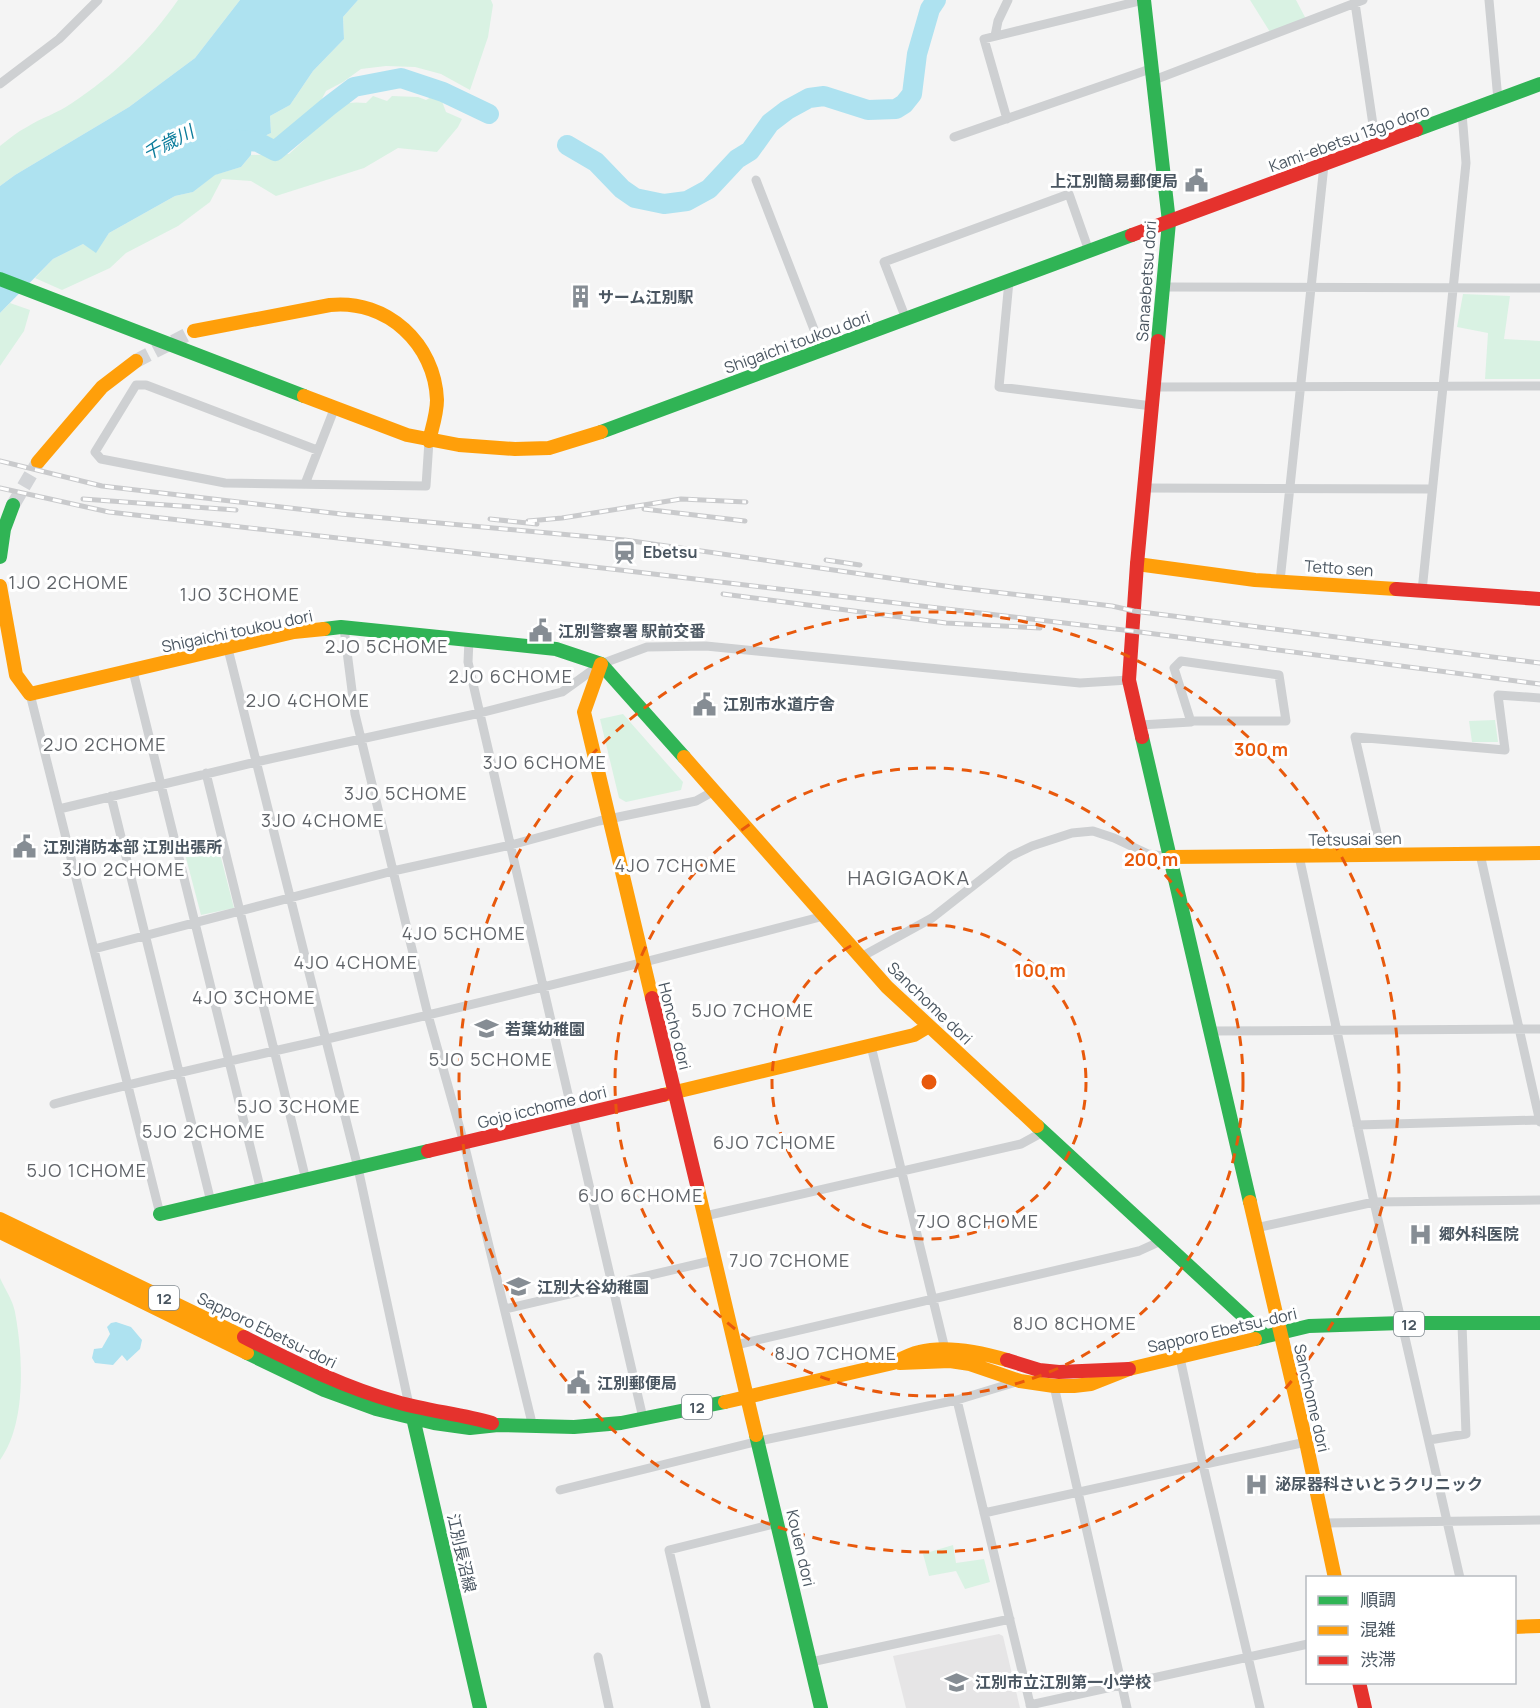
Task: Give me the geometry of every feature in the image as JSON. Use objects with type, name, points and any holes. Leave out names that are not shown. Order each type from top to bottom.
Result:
[{"type":"main road","name":"Sanaebetsu dori","points":[[1144,0],[1169,222],[1137,564],[1129,680],[1211,1031]]},
{"type":"main road","name":"Kami-ebetsu 13go doro","points":[[1169,222],[1540,84]]},
{"type":"main road","name":"Shigaichi toukou dori","points":[[0,279],[429,441],[469,446],[550,448],[572,443],[1169,222]]},
{"type":"main road","points":[[194,332],[269,315],[333,305],[358,306],[386,315],[410,333],[427,356],[435,382],[437,403],[429,441]]},
{"type":"main road","points":[[38,462],[102,387],[136,361]]},
{"type":"main road","points":[[0,557],[4,529],[13,505]]},
{"type":"main road","name":"Tetto sen","points":[[1137,564],[1255,580],[1540,599]]},
{"type":"main road","points":[[0,586],[16,675],[30,694]]},
{"type":"main road","name":"Shigaichi toukou dori","points":[[30,694],[228,650],[294,632],[344,628],[556,649],[601,664]]},
{"type":"main road","name":"Sanchome dori","points":[[601,664],[887,987],[1265,1336]]},
{"type":"main road","name":"Honcho dori","points":[[601,664],[584,712],[748,1397]]},
{"type":"main road","name":"Tetsusai sen","points":[[1171,857],[1540,853]]},
{"type":"main road","name":"Gojo icchome dori","points":[[160,1214],[871,1046],[914,1035],[929,1026]]},
{"type":"main road","name":"Sanchome dori","points":[[1211,1031],[1335,1576]]},
{"type":"main road","name":"Sapporo Ebetsu-dori","points":[[0,1219],[376,1409],[412,1412],[434,1423],[470,1428],[498,1425],[533,1427],[597,1425],[643,1418],[748,1397],[893,1363],[919,1352],[945,1348],[984,1353],[1039,1370],[1059,1372],[1129,1369]]},
{"type":"main road","name":"Sapporo Ebetsu-dori","points":[[0,1232],[326,1384]]},
{"type":"main road","name":"Sapporo Ebetsu-dori","points":[[893,1363],[970,1364],[1020,1381],[1054,1386],[1090,1384],[1129,1369],[1309,1326],[1540,1323]]},
{"type":"main road","name":"Kouen dori","points":[[748,1397],[821,1708]]},
{"type":"main road","name":"江別長沼線","points":[[412,1412],[480,1708]]},
{"type":"main road","points":[[1516,1627],[1540,1626]]},
{"type":"main road","points":[[1359,1684],[1365,1708]]},
{"type":"street","points":[[0,84],[58,39],[98,0]]},
{"type":"street","points":[[995,36],[998,21],[1008,0]]},
{"type":"street","points":[[1008,118],[984,39],[1144,0]]},
{"type":"street","points":[[1489,0],[1498,100]]},
{"type":"street","points":[[954,137],[1008,118],[1154,74],[1359,2],[1376,145]]},
{"type":"street","points":[[1422,591],[1466,163],[1462,113]]},
{"type":"street","points":[[1280,581],[1324,165]]},
{"type":"street","points":[[756,180],[822,350]]},
{"type":"street","points":[[906,319],[884,262],[1069,194],[1089,251]]},
{"type":"street","points":[[1009,281],[999,387],[1152,406]]},
{"type":"street","points":[[1164,287],[1540,288]]},
{"type":"street","points":[[317,450],[146,385],[136,385],[95,452],[101,459],[225,483],[426,486],[429,441]]},
{"type":"street","points":[[1154,387],[1540,386]]},
{"type":"street","points":[[305,484],[335,407]]},
{"type":"street","points":[[1144,488],[1432,489]]},
{"type":"street","points":[[344,628],[354,714],[428,1015],[464,1143],[533,1427]]},
{"type":"street","points":[[469,640],[468,662],[643,1418]]},
{"type":"street","points":[[59,809],[206,773],[480,713],[562,692],[601,664],[647,646],[693,645],[1080,683],[1129,680]]},
{"type":"street","points":[[228,650],[357,1168],[412,1412]]},
{"type":"street","points":[[1140,725],[1191,722],[1286,722],[1279,675],[1180,661],[1174,668],[1191,722]]},
{"type":"street","points":[[133,671],[261,1191]]},
{"type":"street","points":[[30,694],[160,1214]]},
{"type":"street","points":[[1382,855],[1355,737],[1505,750],[1498,695],[1540,698]]},
{"type":"street","points":[[206,773],[306,1180]]},
{"type":"street","points":[[94,949],[393,872],[511,845],[609,818],[696,801],[714,791]]},
{"type":"street","points":[[111,796],[211,1202]]},
{"type":"street","points":[[861,957],[947,908],[992,869],[1011,856],[1032,846],[1072,833],[1093,831],[1148,854],[1171,857]]},
{"type":"street","points":[[1357,1125],[1540,1121],[1480,854]]},
{"type":"street","points":[[1299,856],[1374,1202],[1460,1576]]},
{"type":"street","points":[[54,1104],[128,1084],[643,963],[824,916]]},
{"type":"street","points":[[1211,1031],[1540,1029]]},
{"type":"street","points":[[871,1046],[945,1348]]},
{"type":"street","points":[[705,1216],[1021,1144],[1043,1132]]},
{"type":"street","points":[[1256,1228],[1374,1202],[1540,1200]]},
{"type":"street","points":[[736,1345],[1139,1251],[1161,1241]]},
{"type":"street","points":[[505,1310],[715,1260]]},
{"type":"street","points":[[1429,1440],[1466,1434],[1462,1324]]},
{"type":"street","points":[[1180,1358],[1260,1708]]},
{"type":"street","points":[[560,1490],[759,1441],[957,1400],[1020,1381]]},
{"type":"street","points":[[1054,1386],[1127,1708]]},
{"type":"street","points":[[957,1400],[1031,1707],[1306,1644]]},
{"type":"street","points":[[984,1513],[1306,1442]]},
{"type":"street","points":[[1324,1523],[1540,1520]]},
{"type":"street","points":[[706,1708],[669,1550],[778,1523]]},
{"type":"street","points":[[811,1662],[1010,1619]]},
{"type":"street","points":[[598,1657],[609,1708]]},
{"type":"shaded area","name":"江別市立江別第一小学校","points":[[999,1634],[1003,1636],[1020,1708],[906,1708],[893,1656]]},
{"type":"green space","points":[[178,0],[240,0],[195,58],[129,107],[0,186],[0,146],[23,129],[67,107],[102,81],[143,44]]},
{"type":"green space","points":[[358,0],[491,0],[493,5],[488,37],[470,90],[441,74],[415,67],[386,66],[361,69],[326,91],[317,108],[301,123],[292,126],[288,134],[274,147],[259,139],[271,133],[270,116],[290,105],[313,71],[344,39],[343,17]]},
{"type":"green space","points":[[1250,0],[1296,0],[1306,19],[1270,32]]},
{"type":"green space","points":[[373,96],[387,101],[392,96],[418,97],[426,100],[433,96],[440,96],[446,112],[462,119],[437,152],[398,148],[364,168],[276,196],[251,181],[222,179],[210,202],[178,226],[126,253],[110,268],[62,290],[35,278],[53,259],[83,244],[96,252],[109,233],[175,196],[193,192],[214,175],[241,167],[251,155],[289,154],[337,106],[354,102],[366,103]]},
{"type":"green space","points":[[1463,294],[1510,296],[1504,339],[1540,341],[1540,379],[1485,379],[1488,333],[1457,327]]},
{"type":"green space","points":[[10,303],[30,310],[24,331],[0,366],[0,313]]},
{"type":"green space","points":[[623,714],[683,782],[681,790],[626,802],[619,798],[600,719]]},
{"type":"green space","points":[[1495,720],[1498,742],[1472,742],[1469,721]]},
{"type":"green space","points":[[218,846],[234,908],[201,915],[185,854]]},
{"type":"green space","points":[[0,1278],[15,1312],[20,1348],[21,1388],[15,1427],[9,1445],[0,1460]]},
{"type":"green space","points":[[953,1545],[956,1563],[984,1559],[990,1582],[965,1589],[956,1571],[929,1576],[923,1554]]},
{"type":"water","name":"千歳川","points":[[240,0],[358,0],[343,17],[344,39],[313,71],[290,105],[270,116],[271,133],[252,142],[251,155],[241,167],[215,175],[193,192],[175,196],[109,233],[96,253],[83,244],[53,259],[0,313],[0,186],[129,107],[195,58]]},
{"type":"water","points":[[116,1322],[131,1327],[142,1340],[140,1349],[127,1361],[122,1355],[113,1365],[95,1363],[92,1358],[94,1349],[102,1348],[110,1334],[107,1327]]},
{"type":"waterway","points":[[567,145],[596,162],[622,189],[635,198],[664,204],[687,201],[709,189],[737,159],[750,151],[770,123],[809,98],[824,96],[868,110],[896,109],[904,104],[912,94],[917,54],[930,9],[936,0]]},
{"type":"waterway","points":[[227,139],[258,142],[275,151],[354,87],[401,78],[443,92],[489,114]]},
{"type":"tunnel","points":[[136,361],[194,331]]},
{"type":"tunnel","points":[[13,505],[38,462]]},
{"type":"railway","points":[[0,461],[102,486],[341,514],[625,540],[952,587],[1540,663]]},
{"type":"railway","points":[[0,488],[109,512],[1132,631],[1540,684]]},
{"type":"railway","points":[[83,499],[236,510]]},
{"type":"railway","points":[[528,521],[562,518],[681,499],[746,502]]},
{"type":"railway","points":[[644,509],[745,521]]},
{"type":"railway","points":[[490,519],[537,524]]},
{"type":"railway","points":[[826,560],[860,565]]},
{"type":"railway","points":[[723,594],[946,623],[1040,628]]},
{"type":"traffic: fast","points":[[1144,0],[1169,222],[1158,341]]},
{"type":"traffic: fast","points":[[1416,130],[1540,84]]},
{"type":"traffic: fast","points":[[601,432],[1132,235]]},
{"type":"traffic: fast","points":[[0,279],[304,396]]},
{"type":"traffic: fast","points":[[0,557],[4,529],[13,505]]},
{"type":"traffic: fast","points":[[324,629],[341,627],[556,649],[601,664],[684,757]]},
{"type":"traffic: fast","points":[[1142,737],[1250,1202]]},
{"type":"traffic: fast","points":[[1037,1126],[1265,1336]]},
{"type":"traffic: fast","points":[[160,1214],[428,1151]]},
{"type":"traffic: fast","points":[[1255,1339],[1309,1326],[1540,1323]]},
{"type":"traffic: fast","points":[[247,1353],[324,1390],[376,1409],[434,1423],[470,1428],[498,1425],[574,1427],[621,1423],[725,1402]]},
{"type":"traffic: fast","points":[[411,1409],[480,1708]]},
{"type":"traffic: fast","points":[[756,1435],[821,1708]]},
{"type":"traffic: slow","points":[[194,331],[330,305],[351,305],[370,309],[404,329],[417,344],[427,361],[434,380],[437,400],[429,441]]},
{"type":"traffic: slow","points":[[38,462],[102,387],[136,361]]},
{"type":"traffic: slow","points":[[304,396],[407,435],[459,445],[515,449],[549,448],[601,432]]},
{"type":"traffic: slow","points":[[1137,564],[1255,580],[1396,589]]},
{"type":"traffic: slow","points":[[0,586],[16,675],[30,694],[294,632],[324,629]]},
{"type":"traffic: slow","points":[[601,664],[584,712],[652,998]]},
{"type":"traffic: slow","points":[[684,757],[887,987],[1037,1126]]},
{"type":"traffic: slow","points":[[1171,857],[1540,853]]},
{"type":"traffic: slow","points":[[663,1095],[914,1035],[929,1026]]},
{"type":"traffic: slow","points":[[697,1185],[756,1435]]},
{"type":"traffic: slow","points":[[1250,1202],[1335,1576]]},
{"type":"traffic: slow","points":[[0,1219],[244,1337]]},
{"type":"traffic: slow","points":[[0,1232],[247,1353]]},
{"type":"traffic: slow","points":[[900,1363],[950,1361],[970,1364],[1020,1381],[1054,1386],[1074,1386],[1091,1384],[1129,1369],[1255,1339]]},
{"type":"traffic: slow","points":[[725,1402],[893,1363],[912,1354],[930,1350],[963,1350],[1007,1360]]},
{"type":"traffic: slow","points":[[1516,1627],[1540,1626]]},
{"type":"traffic: jam","points":[[1132,235],[1416,130]]},
{"type":"traffic: jam","points":[[1142,737],[1129,680],[1137,564],[1158,341]]},
{"type":"traffic: jam","points":[[1396,589],[1540,599]]},
{"type":"traffic: jam","points":[[652,998],[697,1185]]},
{"type":"traffic: jam","points":[[428,1151],[663,1095]]},
{"type":"traffic: jam","points":[[244,1337],[319,1373],[377,1396],[492,1423]]},
{"type":"traffic: jam","points":[[1007,1360],[1039,1370],[1059,1372],[1129,1369]]},
{"type":"traffic: jam","points":[[1359,1684],[1365,1708]]},
{"type":"place","name":"上江別簡易郵便局","points":[[1196,181]]},
{"type":"place","name":"サーム江別駅","points":[[580,297]]},
{"type":"place","name":"Ebetsu","points":[[625,552]]},
{"type":"place","name":"江別警察署 駅前交番","points":[[540,631]]},
{"type":"place","name":"江別市水道庁舎","points":[[705,704]]},
{"type":"place","name":"江別消防本部 江別出張所","points":[[25,847]]},
{"type":"place","name":"若葉幼稚園","points":[[487,1029]]},
{"type":"place","name":"郷外科医院","points":[[1421,1234]]},
{"type":"place","name":"江別大谷幼稚園","points":[[519,1287]]},
{"type":"place","name":"江別郵便局","points":[[579,1383]]},
{"type":"place","name":"泌尿器科さいとうクリニック","points":[[1257,1484]]},
{"type":"place","name":"江別市立江別第一小学校","points":[[957,1682]]},
{"type":"district","name":"1JO 2CHOME","points":[[69,582]]},
{"type":"district","name":"1JO 3CHOME","points":[[240,594]]},
{"type":"district","name":"2JO 5CHOME","points":[[387,646]]},
{"type":"district","name":"2JO 6CHOME","points":[[511,676]]},
{"type":"district","name":"2JO 4CHOME","points":[[308,700]]},
{"type":"district","name":"2JO 2CHOME","points":[[105,744]]},
{"type":"district","name":"3JO 6CHOME","points":[[545,762]]},
{"type":"district","name":"3JO 5CHOME","points":[[406,793]]},
{"type":"district","name":"3JO 4CHOME","points":[[323,820]]},
{"type":"district","name":"4JO 7CHOME","points":[[676,865]]},
{"type":"district","name":"3JO 2CHOME","points":[[124,869]]},
{"type":"district","name":"HAGIGAOKA","points":[[909,877]]},
{"type":"district","name":"4JO 5CHOME","points":[[464,933]]},
{"type":"district","name":"4JO 4CHOME","points":[[356,962]]},
{"type":"district","name":"4JO 3CHOME","points":[[254,997]]},
{"type":"district","name":"5JO 7CHOME","points":[[753,1010]]},
{"type":"district","name":"5JO 5CHOME","points":[[491,1059]]},
{"type":"district","name":"5JO 3CHOME","points":[[299,1106]]},
{"type":"district","name":"5JO 2CHOME","points":[[204,1131]]},
{"type":"district","name":"6JO 7CHOME","points":[[775,1142]]},
{"type":"district","name":"5JO 1CHOME","points":[[87,1170]]},
{"type":"district","name":"6JO 6CHOME","points":[[641,1195]]},
{"type":"district","name":"7JO 8CHOME","points":[[978,1221]]},
{"type":"district","name":"7JO 7CHOME","points":[[790,1260]]},
{"type":"district","name":"8JO 8CHOME","points":[[1075,1323]]},
{"type":"district","name":"8JO 7CHOME","points":[[836,1353]]}]
